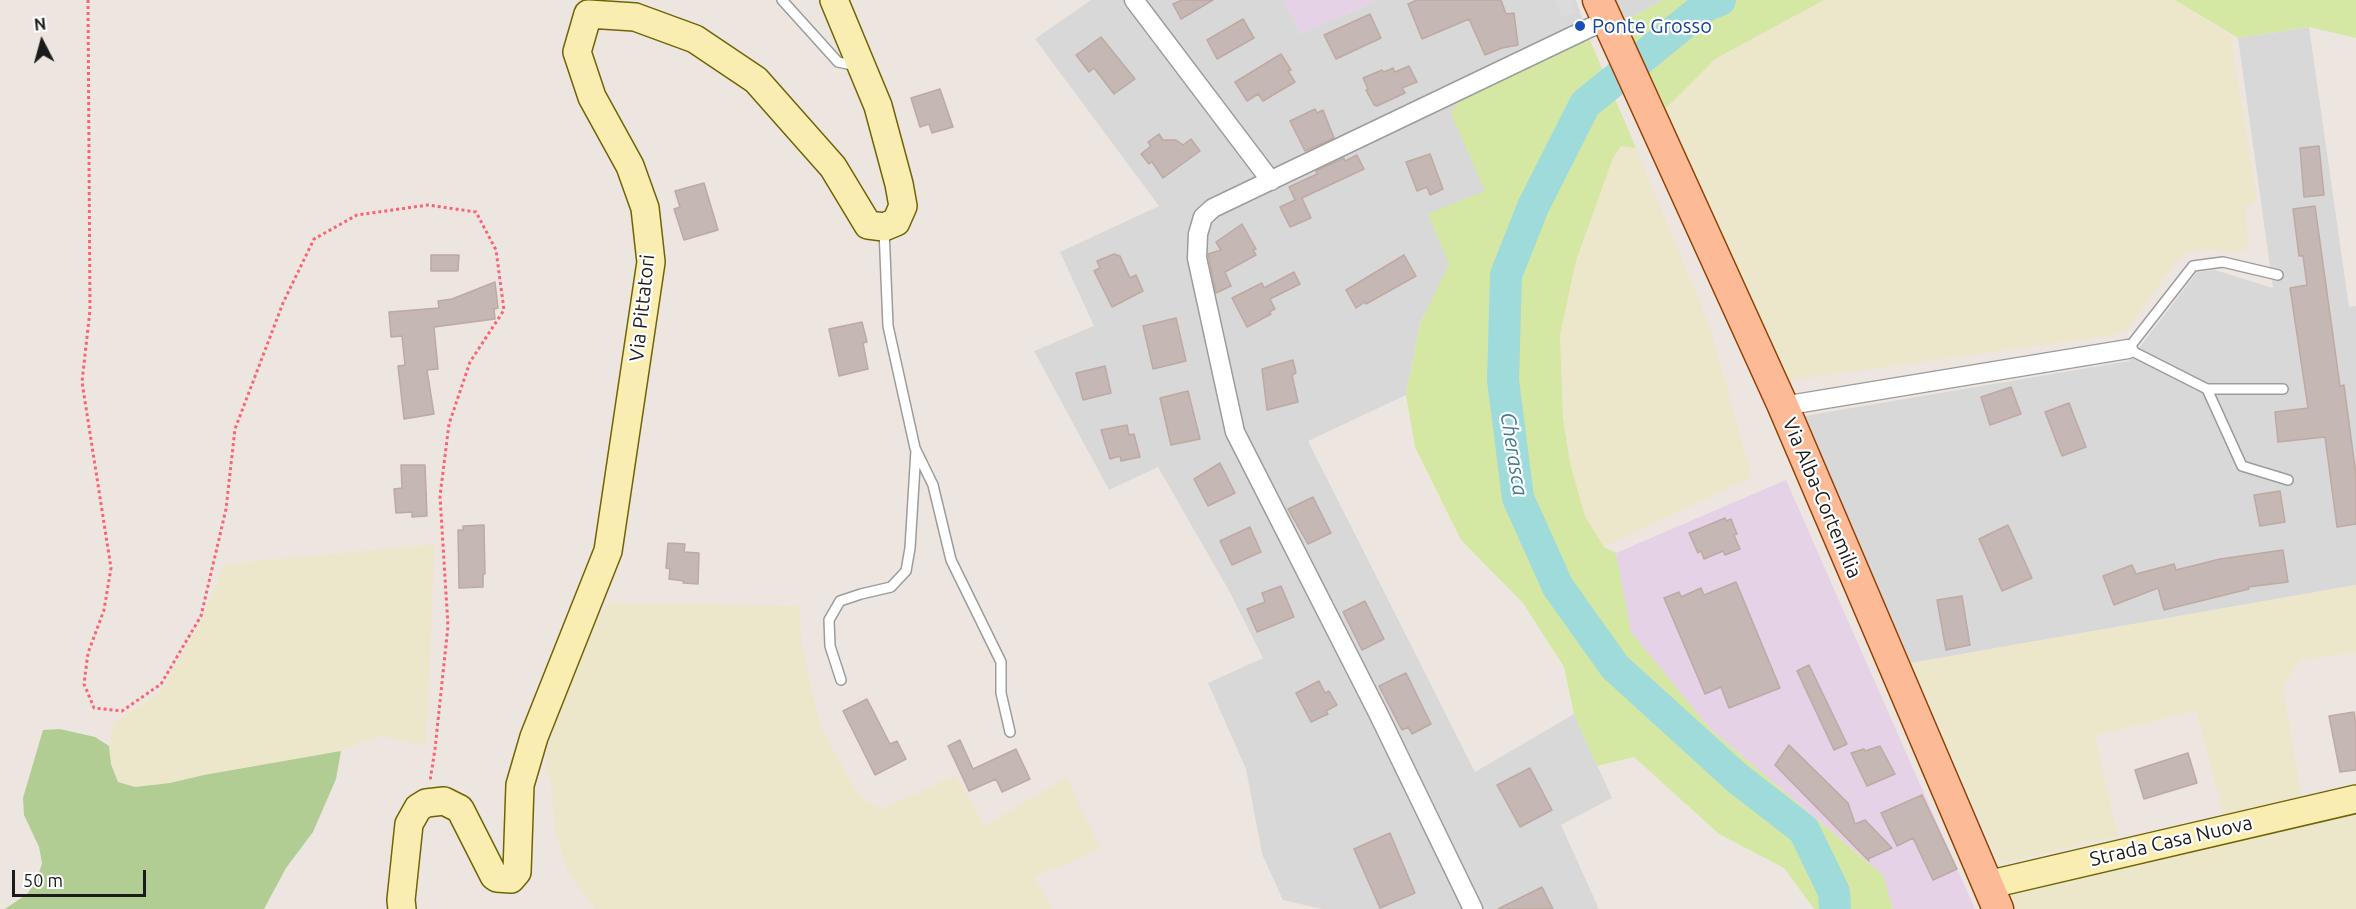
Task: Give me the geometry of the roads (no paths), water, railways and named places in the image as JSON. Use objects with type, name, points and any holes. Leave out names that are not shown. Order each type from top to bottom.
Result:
[{"type":"main road","name":"Via Alba-Cortemilia","points":[[1605,16],[1783,406],[1992,897]]},
{"type":"street","points":[[834,0],[864,67],[878,106],[899,184],[903,207],[896,222],[884,227]]},
{"type":"street","points":[[1134,0],[1271,181]]},
{"type":"street","name":"Via Pittatori","points":[[402,909],[409,824],[418,808],[426,803],[444,801],[460,809],[494,876],[506,880],[514,876],[518,867],[520,785],[534,737],[608,551],[651,262],[645,208],[630,166],[592,98],[577,52],[588,14],[635,16],[695,39],[756,80],[833,167],[868,225],[884,227]]},
{"type":"street","points":[[1473,909],[1378,713],[1235,432],[1197,258],[1198,234],[1203,218],[1213,208],[1605,16]]},
{"type":"street","points":[[1783,406],[2128,349]]},
{"type":"street","name":"Strada Casa Nuova","points":[[1992,897],[2356,799]]},
{"type":"lane","points":[[782,0],[838,62],[864,67]]},
{"type":"lane","points":[[884,227],[888,326],[916,450],[933,485],[951,560],[1001,662],[1001,693],[1010,732]]},
{"type":"lane","points":[[2278,275],[2223,262],[2193,266],[2128,349],[2206,389],[2283,390]]},
{"type":"lane","points":[[2206,389],[2242,466],[2288,480]]},
{"type":"lane","points":[[841,680],[831,646],[829,620],[840,602],[891,587],[906,571],[910,548],[916,450]]},
{"type":"waterway","name":"Cherasca","points":[[1720,0],[1707,5],[1585,104],[1533,207],[1506,275],[1503,380],[1518,498],[1558,587],[1615,667],[1737,778],[1804,830],[1834,892],[1835,909]]},
{"type":"place","name":"Ponte Grosso","points":[[1580,26]]}]
